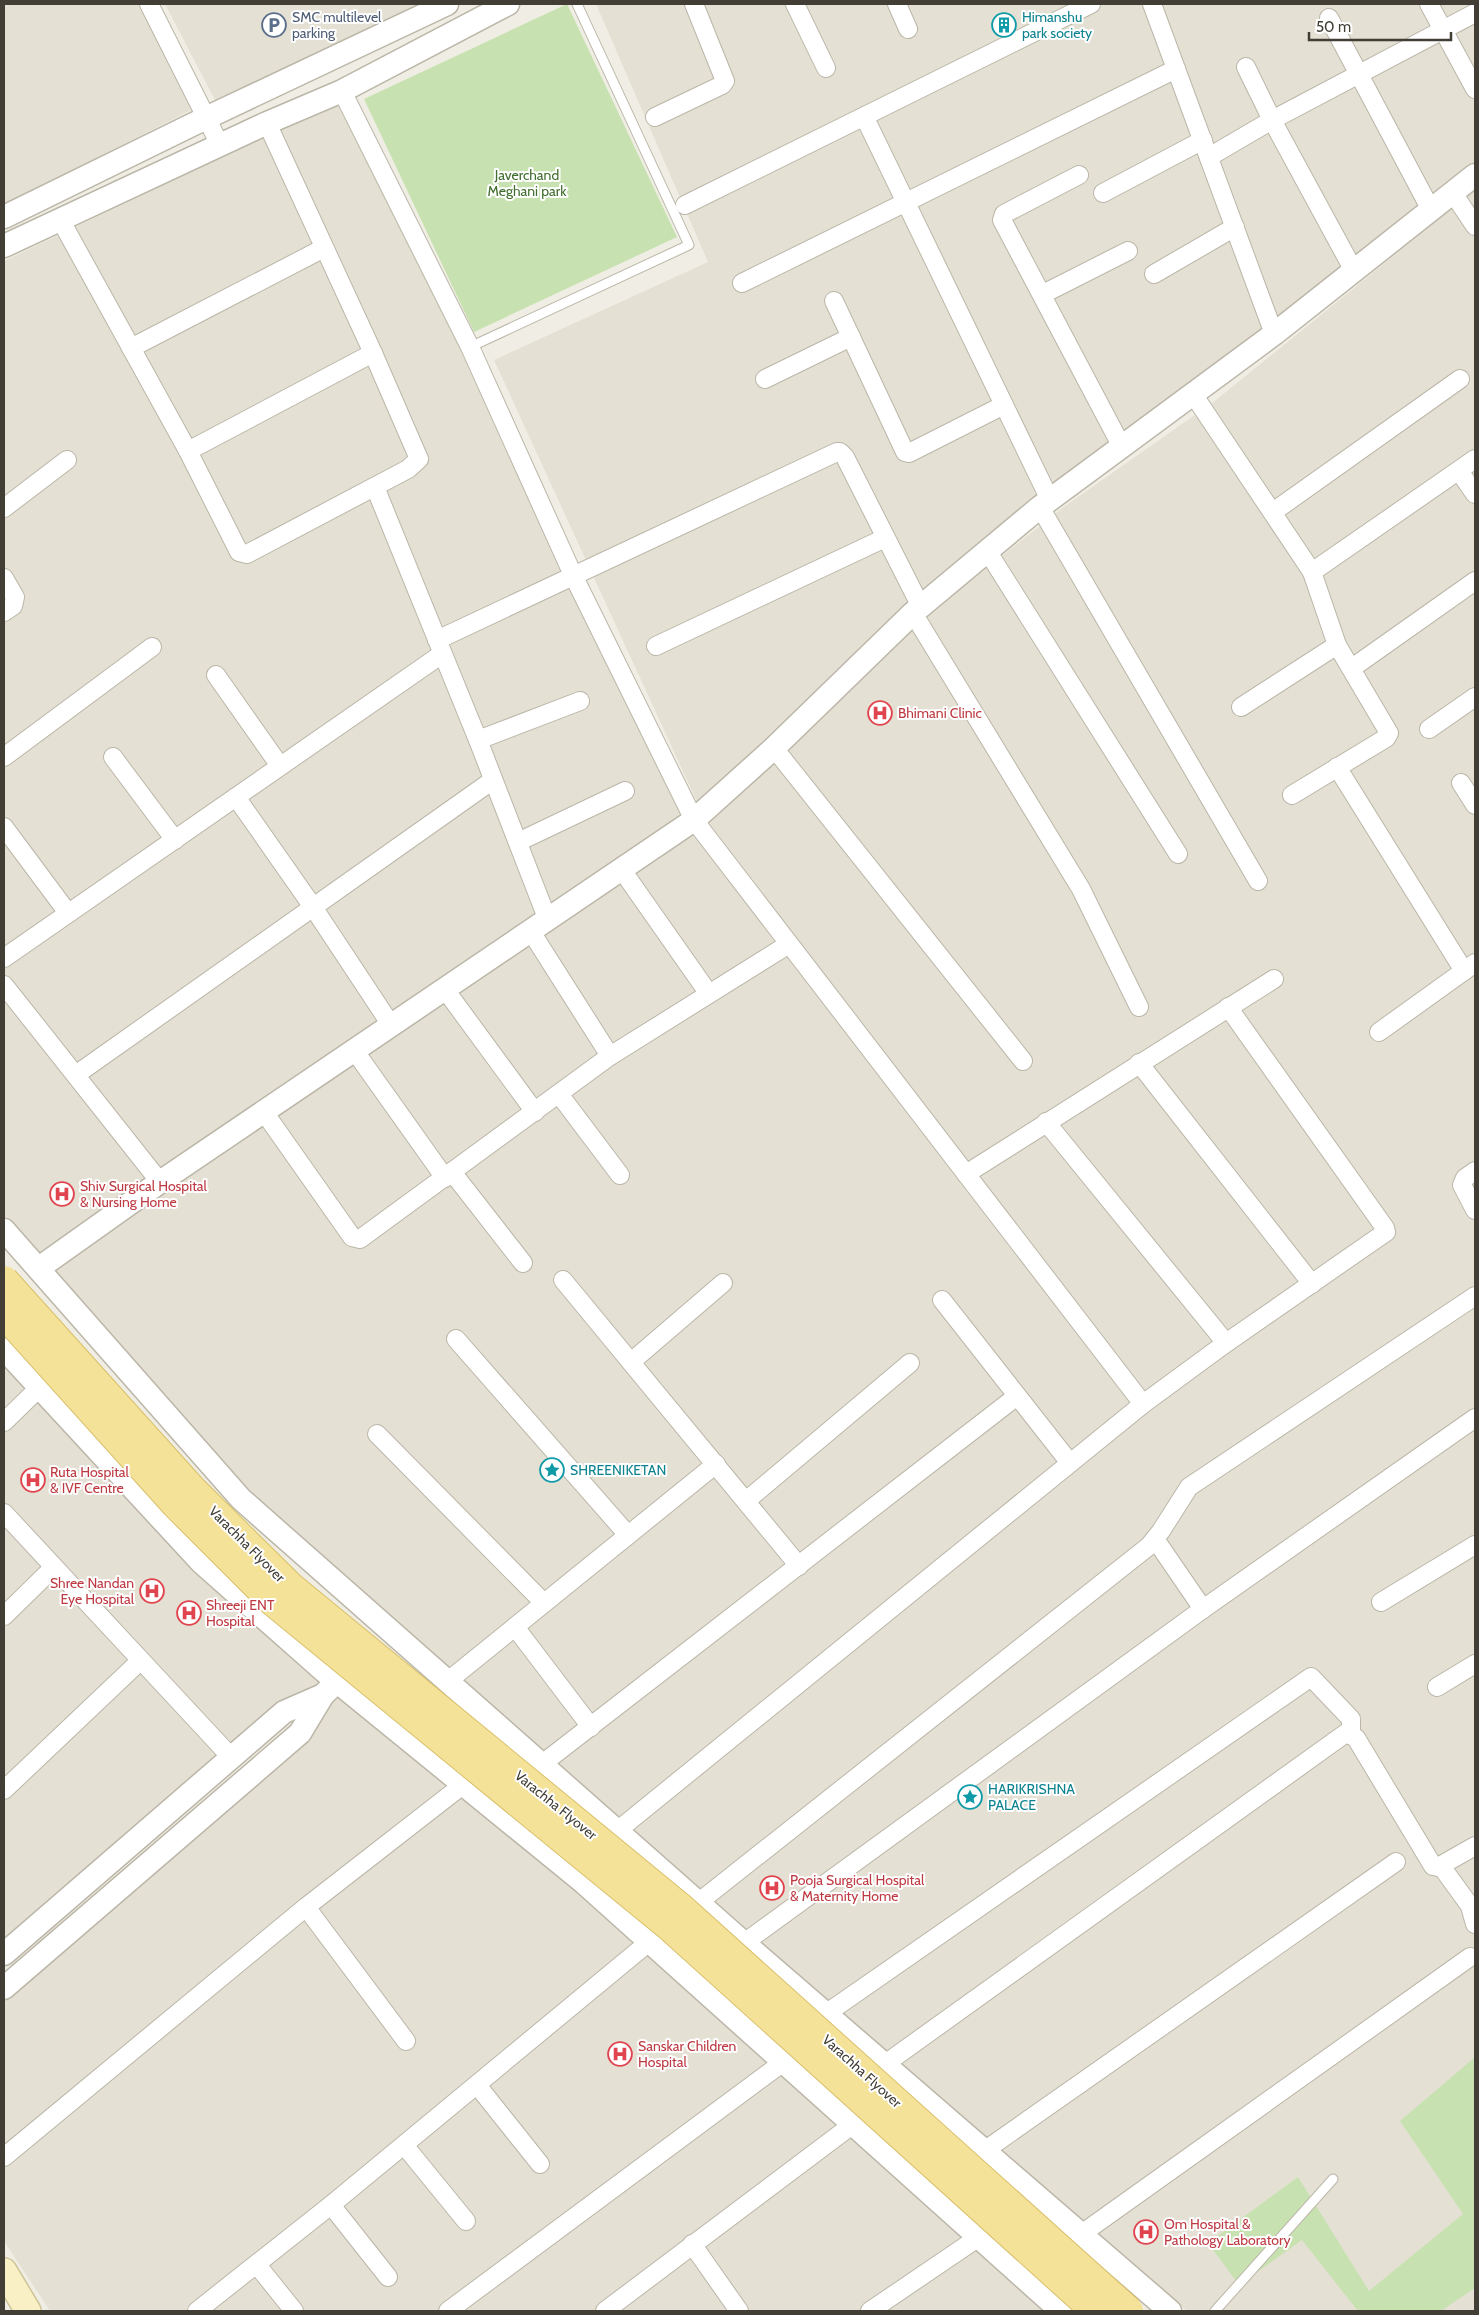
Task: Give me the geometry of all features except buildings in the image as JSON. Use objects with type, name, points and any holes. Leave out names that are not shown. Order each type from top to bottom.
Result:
[{"type":"main road","name":"Varachha Flyover","points":[[4,1280],[194,1491],[290,1586],[679,1906],[1129,2311]]},
{"type":"main road","name":"Varachha Flyover","points":[[4,1314],[175,1504],[273,1602],[672,1929],[1095,2311]]},
{"type":"main road","points":[[4,2272],[28,2311]]},
{"type":"street","points":[[149,4],[220,145]]},
{"type":"street","points":[[4,217],[206,118],[447,4]]},
{"type":"street","points":[[4,246],[267,123],[342,91],[508,4]]},
{"type":"street","points":[[655,117],[722,85],[725,81],[694,4]]},
{"type":"street","points":[[795,4],[826,68]]},
{"type":"street","points":[[896,4],[908,29]]},
{"type":"street","points":[[685,205],[865,118],[1091,4]]},
{"type":"street","points":[[1152,4],[1274,334]]},
{"type":"street","points":[[1429,4],[1475,89]]},
{"type":"street","points":[[1209,157],[1272,120],[1475,13]]},
{"type":"street","points":[[1329,18],[1431,210]]},
{"type":"street","points":[[1246,67],[1272,120],[1354,271]]},
{"type":"street","points":[[742,283],[1176,70]]},
{"type":"street","points":[[342,91],[470,347],[573,575],[694,820],[1143,1404]]},
{"type":"street","points":[[865,118],[1004,406],[1045,503],[1258,881]]},
{"type":"street","points":[[60,219],[188,451],[239,552],[244,555],[408,469],[419,459],[373,352],[267,123]]},
{"type":"street","points":[[1103,193],[1203,140]]},
{"type":"street","points":[[39,1268],[160,1182],[694,820],[774,748],[917,610],[1045,503],[1274,334],[1475,175]]},
{"type":"street","points":[[1079,176],[1003,216],[1002,220],[1122,447]]},
{"type":"street","points":[[1452,193],[1475,226]]},
{"type":"street","points":[[1154,274],[1235,227]]},
{"type":"street","points":[[131,348],[324,248]]},
{"type":"street","points":[[1042,294],[1128,251]]},
{"type":"street","points":[[834,301],[905,452],[910,453],[1004,406]]},
{"type":"street","points":[[765,379],[852,337]]},
{"type":"street","points":[[188,451],[373,352]]},
{"type":"street","points":[[1273,512],[1460,379]]},
{"type":"street","points":[[1193,394],[1312,572],[1337,646],[1389,732],[1386,738],[1292,794]]},
{"type":"street","points":[[4,958],[280,766],[440,647],[573,575],[840,452],[845,457],[885,538],[917,610],[1081,889],[1139,1008]]},
{"type":"street","points":[[4,508],[67,460]]},
{"type":"street","points":[[1312,572],[1475,460]]},
{"type":"street","points":[[1459,471],[1475,494]]},
{"type":"street","points":[[375,487],[518,842],[538,924],[610,1056]]},
{"type":"street","points":[[656,646],[885,538]]},
{"type":"street","points":[[988,552],[1178,854]]},
{"type":"street","points":[[4,578],[15,597],[13,606],[4,612]]},
{"type":"street","points":[[1352,668],[1475,581]]},
{"type":"street","points":[[1241,707],[1337,646]]},
{"type":"street","points":[[4,758],[152,647]]},
{"type":"street","points":[[216,675],[280,766]]},
{"type":"street","points":[[1429,728],[1475,696]]},
{"type":"street","points":[[478,740],[580,701]]},
{"type":"street","points":[[774,748],[1023,1061]]},
{"type":"street","points":[[113,757],[175,840]]},
{"type":"street","points":[[1337,767],[1470,967],[1379,1032]]},
{"type":"street","points":[[76,1074],[493,780]]},
{"type":"street","points":[[1461,783],[1475,805]]},
{"type":"street","points":[[518,842],[625,791]]},
{"type":"street","points":[[236,797],[314,907],[391,1025]]},
{"type":"street","points":[[4,827],[68,913]]},
{"type":"street","points":[[622,870],[709,994]]},
{"type":"street","points":[[264,1112],[352,1237],[363,1238],[610,1056],[789,944]]},
{"type":"street","points":[[966,1174],[1274,979]]},
{"type":"street","points":[[4,985],[160,1182]]},
{"type":"street","points":[[444,988],[535,1112]]},
{"type":"street","points":[[617,1830],[1143,1404],[1226,1342],[1384,1234],[1386,1230],[1228,1007]]},
{"type":"street","points":[[354,1050],[449,1175],[523,1263]]},
{"type":"street","points":[[1139,1063],[1312,1284]]},
{"type":"street","points":[[559,1094],[620,1175]]},
{"type":"street","points":[[1046,1122],[1226,1342]]},
{"type":"street","points":[[1475,1171],[1466,1178],[1462,1185],[1475,1210]]},
{"type":"street","points":[[4,1230],[241,1499],[744,1943],[1170,2311]]},
{"type":"street","points":[[563,1280],[799,1566]]},
{"type":"street","points":[[631,1362],[723,1283]]},
{"type":"street","points":[[699,1902],[1155,1539],[1184,1494],[1196,1482],[1475,1296]]},
{"type":"street","points":[[942,1300],[1070,1463]]},
{"type":"street","points":[[456,1339],[628,1536]]},
{"type":"street","points":[[4,1349],[202,1563],[330,1688],[464,1784],[582,1882],[1061,2311]]},
{"type":"street","points":[[746,1501],[910,1363]]},
{"type":"street","points":[[4,1422],[39,1388]]},
{"type":"street","points":[[542,1764],[1017,1396]]},
{"type":"street","points":[[744,1943],[1203,1609],[1475,1418]]},
{"type":"street","points":[[377,1434],[544,1603]]},
{"type":"street","points":[[448,1681],[716,1464]]},
{"type":"street","points":[[4,1513],[53,1568],[231,1756]]},
{"type":"street","points":[[1155,1539],[1203,1609]]},
{"type":"street","points":[[1381,1602],[1475,1545]]},
{"type":"street","points":[[4,1616],[53,1568]]},
{"type":"street","points":[[515,1627],[591,1727]]},
{"type":"street","points":[[4,1988],[300,1733],[330,1688],[390,1631]]},
{"type":"street","points":[[4,1790],[140,1661]]},
{"type":"street","points":[[1438,1687],[1475,1664]]},
{"type":"street","points":[[448,2311],[782,2063],[826,2013],[1310,1676],[1351,1719],[1351,1734]]},
{"type":"street","points":[[4,1954],[284,1712],[330,1688]]},
{"type":"street","points":[[885,2064],[1339,1736],[1346,1733],[1356,1738],[1432,1866],[1441,1866],[1475,1846]]},
{"type":"street","points":[[4,2157],[306,1907],[464,1784]]},
{"type":"street","points":[[984,2151],[1396,1862]]},
{"type":"street","points":[[1441,1866],[1470,1906],[1475,1924]]},
{"type":"street","points":[[306,1907],[406,2041]]},
{"type":"street","points":[[197,2311],[332,2206],[649,1942]]},
{"type":"street","points":[[1080,2235],[1470,1957]]},
{"type":"street","points":[[477,2085],[540,2164]]},
{"type":"street","points":[[614,2308],[692,2244],[852,2125]]},
{"type":"street","points":[[404,2146],[466,2221]]},
{"type":"street","points":[[332,2206],[388,2277]]},
{"type":"street","points":[[870,2311],[979,2236]]},
{"type":"street","points":[[692,2244],[739,2311]]},
{"type":"street","points":[[257,2265],[294,2311]]},
{"type":"lane","points":[[470,347],[689,244],[577,4]]},
{"type":"lane","points":[[1215,2311],[1333,2180]]},
{"type":"shaded area","points":[[4,4],[143,4],[195,108],[4,205]]},
{"type":"shaded area","points":[[165,4],[421,4],[215,100]]},
{"type":"shaded area","points":[[596,4],[1475,4],[1475,163],[1336,275],[698,804],[494,360],[708,262]]},
{"type":"shaded area","points":[[338,106],[463,351],[564,572],[681,816],[39,1256],[4,1217],[4,261],[241,148]]},
{"type":"shaded area","points":[[1475,190],[1475,2311],[1187,2311],[1104,2239],[1001,2155],[246,1495],[49,1270],[798,739],[934,610],[1061,509],[1216,400]]},
{"type":"shaded area","points":[[4,1358],[323,1684],[4,1947]]},
{"type":"shaded area","points":[[337,1688],[463,1790],[1054,2311],[50,2311],[4,2241],[4,2000],[308,1736]]},
{"type":"green space","name":"Javerchand Meghani park","points":[[567,4],[677,237],[474,332],[364,99]]},
{"type":"green space","points":[[1474,2058],[1475,2288],[1441,2311],[1358,2311],[1302,2240],[1239,2285],[1208,2243],[1298,2177],[1369,2291],[1463,2214],[1400,2121]]},
{"type":"place","name":"SMC multilevel parking","points":[[274,25]]},
{"type":"place","name":"Himanshu park society","points":[[1004,25]]},
{"type":"place","name":"Bhimani Clinic","points":[[880,713]]},
{"type":"place","name":"Shiv Surgical Hospital & Nursing Home","points":[[62,1194]]},
{"type":"place","name":"SHREENIKETAN","points":[[552,1470]]},
{"type":"place","name":"Ruta Hospital & IVF Centre","points":[[33,1480]]},
{"type":"place","name":"Shree Nandan Eye Hospital","points":[[152,1591]]},
{"type":"place","name":"Shreeji ENT Hospital","points":[[189,1613]]},
{"type":"place","name":"HARIKRISHNA PALACE","points":[[970,1797]]},
{"type":"place","name":"Pooja Surgical Hospital & Maternity Home","points":[[772,1888]]},
{"type":"place","name":"Sanskar Children Hospital","points":[[620,2054]]},
{"type":"place","name":"Om Hospital & Pathology Laboratory","points":[[1146,2232]]}]
